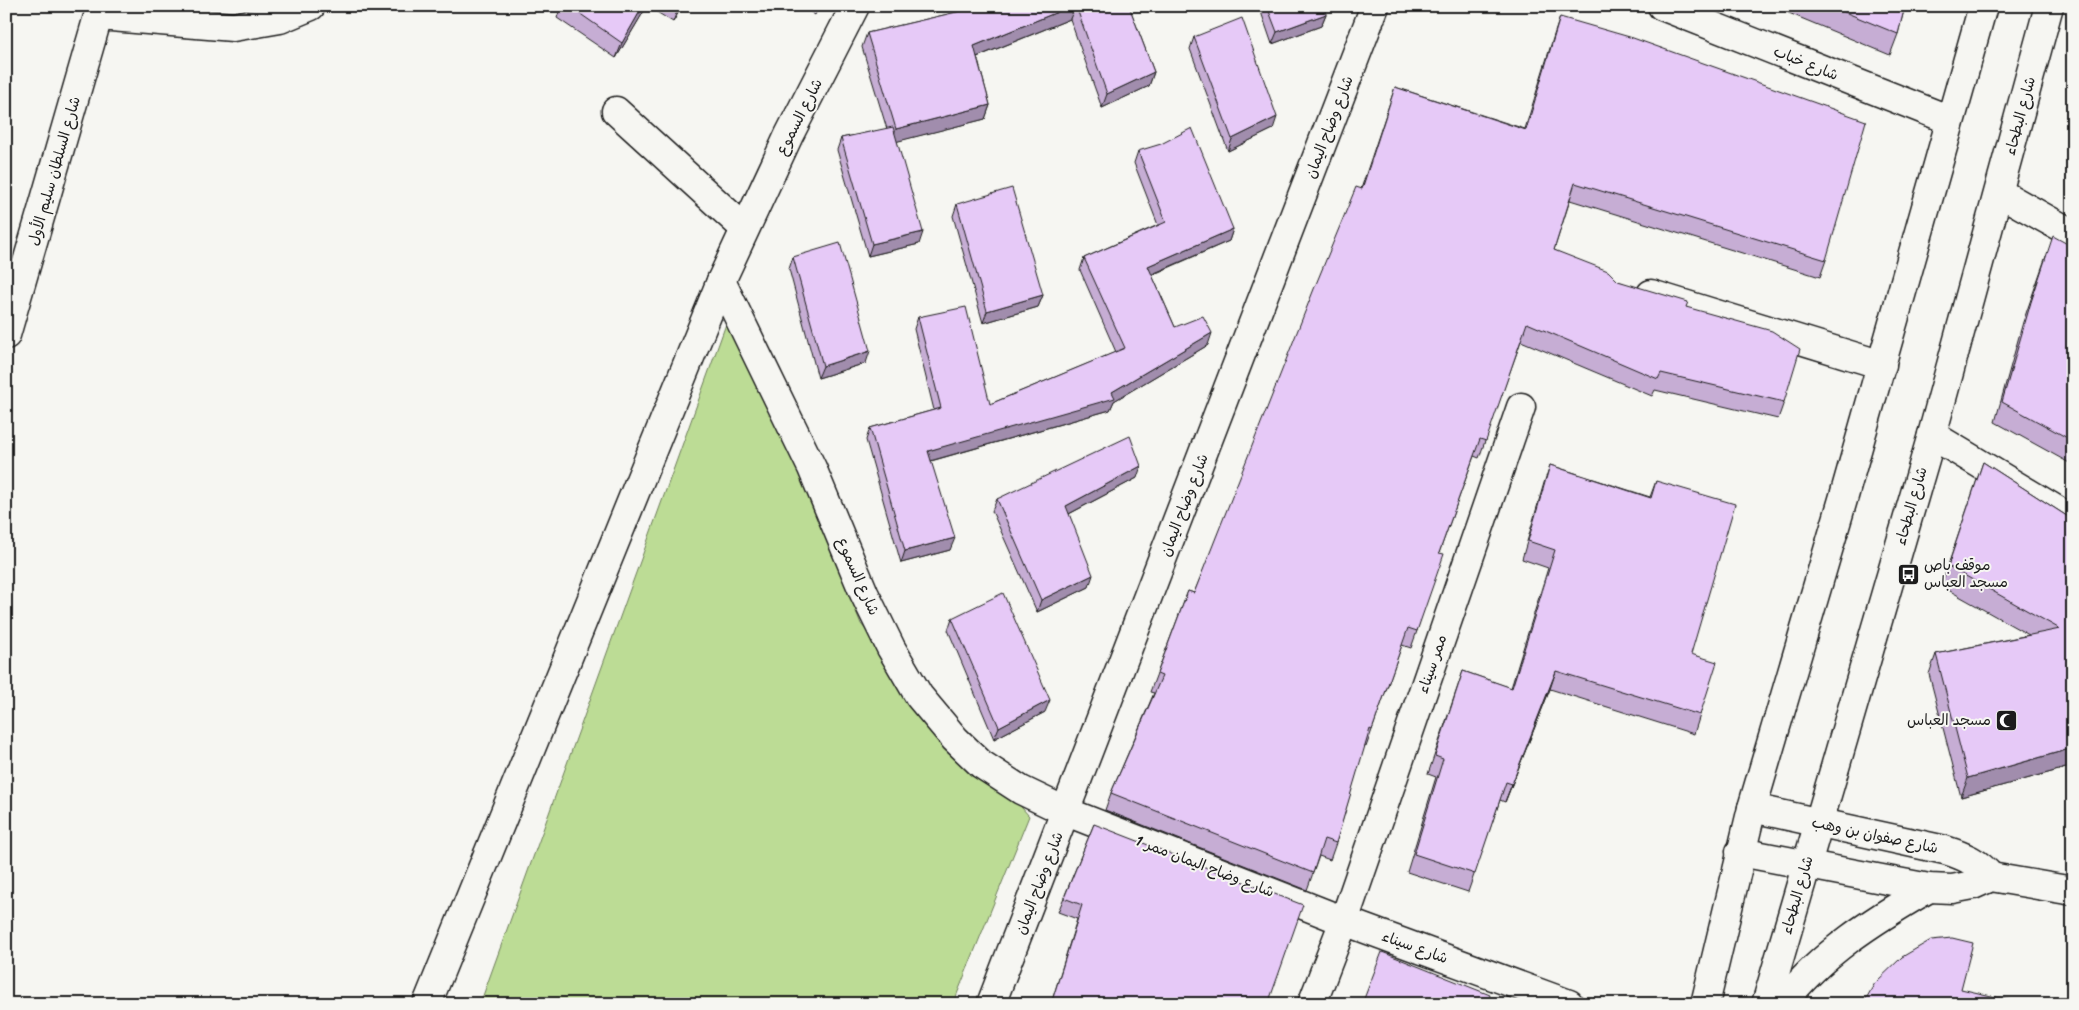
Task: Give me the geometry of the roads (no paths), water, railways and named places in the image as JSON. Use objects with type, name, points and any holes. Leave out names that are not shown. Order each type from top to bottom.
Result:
[{"type":"street","points":[[100,11],[233,27],[280,19],[311,6]]},
{"type":"street","name":"شارع السموع","points":[[427,1004],[721,281],[744,228],[855,6]]},
{"type":"street","name":"شارع وضاح اليمان","points":[[992,1004],[1375,6]]},
{"type":"street","name":"شارع خباب","points":[[1662,6],[1950,120]]},
{"type":"street","points":[[1705,1004],[1752,808],[1882,365],[1983,6]]},
{"type":"street","name":"شارع البطحاء","points":[[1766,1004],[1932,435],[2000,193],[2049,6]]},
{"type":"street","name":"شارع السلطان سليم الأول","points":[[6,335],[100,11]]},
{"type":"street","points":[[616,112],[744,228]]},
{"type":"street","points":[[2000,193],[2073,234]]},
{"type":"street","name":"شارع السموع","points":[[721,281],[812,468],[864,593],[891,648],[919,696],[955,739],[981,764],[1021,790],[1067,812]]},
{"type":"street","points":[[1625,286],[1882,365]]},
{"type":"street","name":"ممر سيناء","points":[[1344,921],[1521,407]]},
{"type":"street","points":[[1932,435],[2073,520]]},
{"type":"street","name":"شارع صفوان بن وهب","points":[[1752,808],[1818,824],[1945,850],[1973,861],[1991,877]]},
{"type":"street","name":"شارع وضاح اليمان ممر 1","points":[[1067,812],[1344,921]]},
{"type":"street","points":[[1740,852],[1805,866],[1929,888],[1952,889],[1973,885],[1991,877],[2073,891]]},
{"type":"street","points":[[1782,1004],[1800,980],[1862,929],[1929,888]]},
{"type":"street","points":[[1312,1004],[1344,921]]},
{"type":"street","name":"شارع سيناء","points":[[1344,921],[1569,1004]]},
{"type":"place","name":"موقف باص مسجد العباس","points":[[1908,574]]},
{"type":"place","name":"مسجد العباس","points":[[2007,720]]}]
